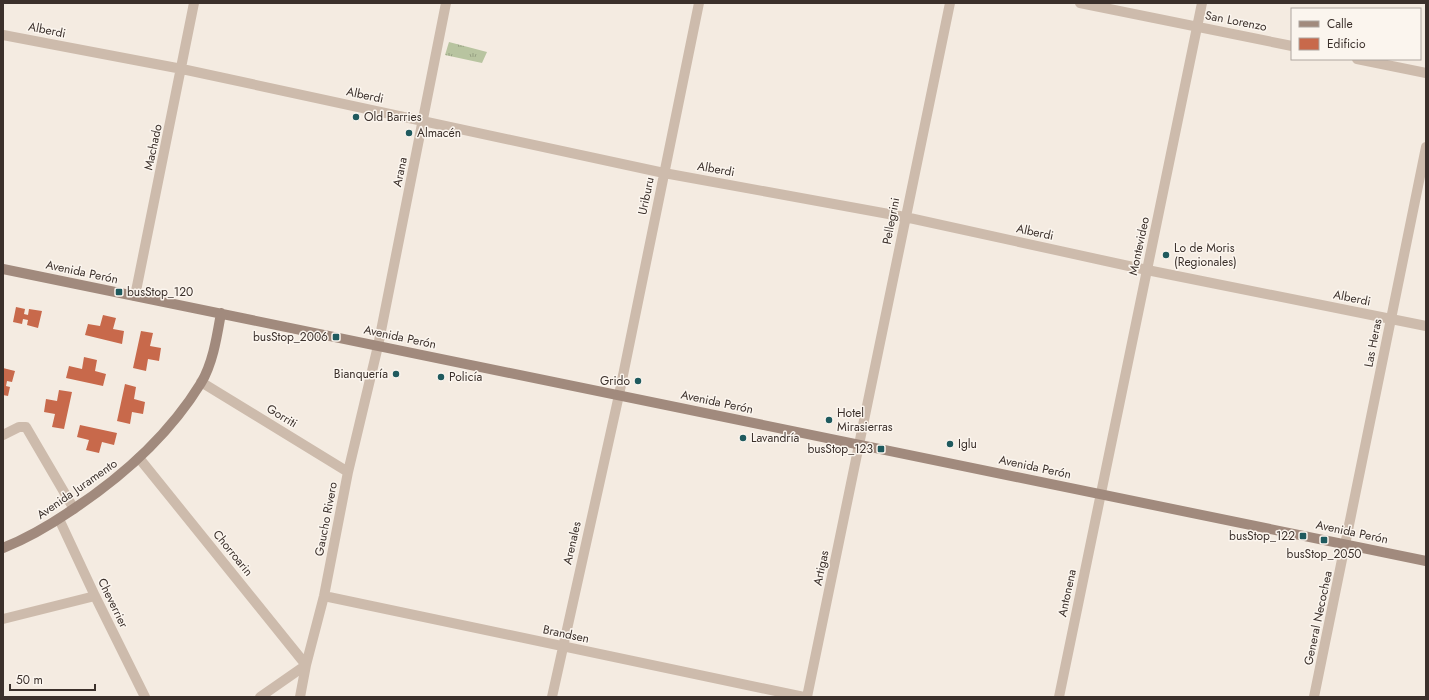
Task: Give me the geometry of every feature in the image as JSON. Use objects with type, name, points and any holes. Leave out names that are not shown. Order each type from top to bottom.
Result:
[{"type":"main road","name":"Avenida Perón","points":[[3,269],[1426,561]]},
{"type":"main road","name":"Avenida Juramento","points":[[3,548],[29,536],[58,519],[119,477],[167,428],[201,382],[214,346],[221,313]]},
{"type":"street","name":"Machado","points":[[135,296],[182,69],[194,3]]},
{"type":"street","name":"Arana","points":[[378,346],[424,121],[446,3]]},
{"type":"street","name":"Uriburu","points":[[619,395],[699,3]]},
{"type":"street","name":"Pellegrini","points":[[860,445],[905,217],[950,3]]},
{"type":"street","name":"San Lorenzo","points":[[1080,3],[1291,46]]},
{"type":"street","name":"Montevideo","points":[[1101,494],[1202,3]]},
{"type":"street","name":"Alberdi","points":[[3,34],[182,69],[664,173],[905,217],[1147,270],[1426,326]]},
{"type":"street","points":[[1362,60],[1426,73]]},
{"type":"street","name":"Las Heras","points":[[1346,544],[1426,147]]},
{"type":"street","name":"Gaucho Rivero","points":[[300,697],[306,665],[324,596],[348,472],[378,346]]},
{"type":"street","name":"Gorriti","points":[[201,382],[348,472]]},
{"type":"street","name":"Arenales","points":[[552,697],[619,395]]},
{"type":"street","points":[[3,435],[19,426],[26,427],[74,509]]},
{"type":"street","name":"Artigas","points":[[807,697],[860,445]]},
{"type":"street","name":"Chorroarin","points":[[139,458],[306,665]]},
{"type":"street","name":"Antonena","points":[[1059,697],[1101,494]]},
{"type":"street","name":"Cheverrier","points":[[58,519],[145,697]]},
{"type":"street","name":"General Necochea","points":[[1314,697],[1346,544]]},
{"type":"street","points":[[3,619],[95,596]]},
{"type":"street","name":"Brandsen","points":[[324,596],[804,697]]},
{"type":"street","points":[[260,697],[306,665]]},
{"type":"green space","points":[[449,42],[487,52],[482,63],[445,55]]},
{"type":"building","points":[[16,307],[25,309],[24,314],[28,315],[29,309],[42,311],[38,328],[27,325],[28,320],[23,319],[22,324],[13,322]]},
{"type":"building","points":[[103,315],[116,318],[113,329],[124,331],[122,344],[85,335],[88,324],[100,326]]},
{"type":"building","points":[[141,331],[153,333],[150,346],[161,348],[159,361],[148,359],[146,371],[133,368]]},
{"type":"building","points":[[84,357],[97,360],[95,371],[106,374],[103,386],[66,378],[69,366],[82,369]]},
{"type":"building","points":[[3,368],[15,371],[12,382],[7,381],[6,386],[10,387],[8,396],[3,395]]},
{"type":"building","points":[[125,384],[136,387],[134,399],[145,402],[143,414],[132,412],[130,424],[117,421]]},
{"type":"building","points":[[59,390],[72,392],[64,429],[52,427],[55,414],[44,412],[46,399],[57,401]]},
{"type":"building","points":[[80,425],[117,433],[114,445],[102,442],[99,453],[86,450],[89,440],[77,437]]},
{"type":"place","name":"Old Barries","points":[[356,117]]},
{"type":"place","name":"Almacén","points":[[409,133]]},
{"type":"place","name":"Lo de Moris (Regionales)","points":[[1166,255]]},
{"type":"place","name":"busStop_120","points":[[119,292]]},
{"type":"place","name":"busStop_2006","points":[[336,337]]},
{"type":"place","name":"Bianquería","points":[[396,374]]},
{"type":"place","name":"Policía","points":[[441,377]]},
{"type":"place","name":"Grido","points":[[638,381]]},
{"type":"place","name":"Hotel Mirasierras","points":[[829,420]]},
{"type":"place","name":"Lavandría","points":[[743,438]]},
{"type":"place","name":"Iglu","points":[[950,444]]},
{"type":"place","name":"busStop_123","points":[[881,449]]},
{"type":"place","name":"busStop_122","points":[[1303,536]]},
{"type":"place","name":"busStop_2050","points":[[1324,540]]}]
